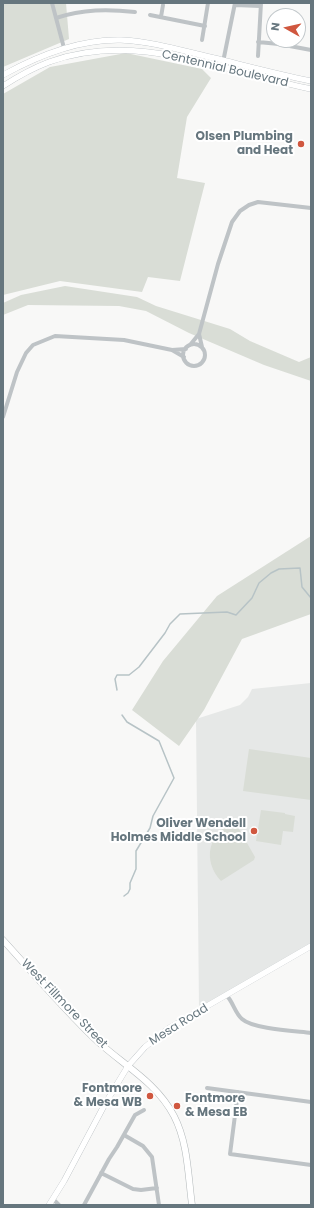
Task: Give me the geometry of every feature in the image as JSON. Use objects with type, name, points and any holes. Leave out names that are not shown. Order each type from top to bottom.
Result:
[{"type":"main road","name":"Centennial Boulevard","points":[[3,75],[45,54],[64,48],[120,40],[150,43],[224,60],[279,75],[311,81]]},
{"type":"main road","name":"Centennial Boulevard","points":[[3,86],[48,62],[94,51],[120,49],[169,54],[311,89]]},
{"type":"main road","name":"West Fillmore Street","points":[[3,940],[85,1029],[102,1045],[146,1080],[160,1094],[178,1123],[181,1133],[186,1154],[192,1205]]},
{"type":"main road","name":"Mesa Road","points":[[49,1205],[105,1104],[128,1066],[145,1047],[164,1032],[311,946]]},
{"type":"street","points":[[52,3],[64,48]]},
{"type":"street","points":[[202,40],[208,3]]},
{"type":"street","points":[[222,67],[235,4],[261,5],[258,56]]},
{"type":"street","points":[[161,17],[163,5]]},
{"type":"street","points":[[56,18],[70,13],[93,10],[136,12]]},
{"type":"street","points":[[150,15],[205,26]]},
{"type":"street","points":[[258,42],[311,50]]},
{"type":"street","points":[[172,350],[186,348],[199,334],[218,264],[232,222],[240,211],[249,205],[258,202],[311,208]]},
{"type":"street","points":[[186,348],[184,357],[186,362],[190,365],[198,365],[204,358],[204,352],[199,334]]},
{"type":"street","points":[[3,417],[17,372],[26,353],[34,345],[55,336],[124,340],[172,350],[184,357]]},
{"type":"street","points":[[190,345],[198,345],[202,348]]},
{"type":"street","points":[[227,996],[232,1001],[240,1016],[250,1024],[311,1033]]},
{"type":"street","points":[[207,1088],[311,1102]]},
{"type":"street","points":[[238,1092],[228,1154],[311,1165]]},
{"type":"street","points":[[84,1205],[135,1116],[144,1110]]},
{"type":"street","points":[[124,1135],[143,1146],[150,1154],[153,1162],[159,1205]]},
{"type":"street","points":[[101,1173],[133,1189],[141,1190],[157,1188]]},
{"type":"street","points":[[53,1200],[59,1205]]},
{"type":"shaded area","points":[[3,3],[66,3],[69,39],[3,67]]},
{"type":"shaded area","points":[[126,53],[202,69],[211,78],[187,117],[177,178],[205,183],[180,281],[148,277],[142,292],[60,281],[3,295],[3,94],[50,67]]},
{"type":"shaded area","points":[[65,286],[137,297],[156,306],[230,329],[250,341],[299,362],[311,357],[311,381],[264,365],[189,333],[146,311],[119,306],[28,305],[3,315],[3,303],[21,295]]},
{"type":"shaded area","points":[[311,536],[311,614],[242,639],[204,710],[179,746],[132,710],[163,661],[217,596]]},
{"type":"shaded area","name":"Oliver Wendell Holmes Middle School","points":[[311,683],[311,943],[199,1008],[196,719],[240,705],[248,697],[252,689]]},
{"type":"shaded area","points":[[249,749],[311,758],[311,800],[243,791]]},
{"type":"shaded area","points":[[261,810],[285,813],[295,816],[293,832],[283,831],[281,845],[256,841]]},
{"type":"shaded area","points":[[235,822],[255,857],[254,860],[221,881],[211,864],[211,848],[219,833]]},
{"type":"waterway","points":[[117,690],[115,679],[117,675],[129,675],[139,667],[165,633],[170,624],[180,614],[227,612],[236,615],[252,598],[259,583],[271,573],[279,569],[300,568],[302,587],[311,598]]},
{"type":"waterway","points":[[122,715],[127,722],[159,741],[174,778],[153,816],[150,828],[136,851],[136,869],[130,883],[130,889],[124,896]]},
{"type":"place","name":"Olsen Plumbing and Heat","points":[[301,144]]},
{"type":"place","name":"Oliver Wendell Holmes Middle School","points":[[254,831]]},
{"type":"place","name":"Fontmore & Mesa WB","points":[[150,1096]]},
{"type":"place","name":"Fontmore & Mesa EB","points":[[177,1106]]}]
